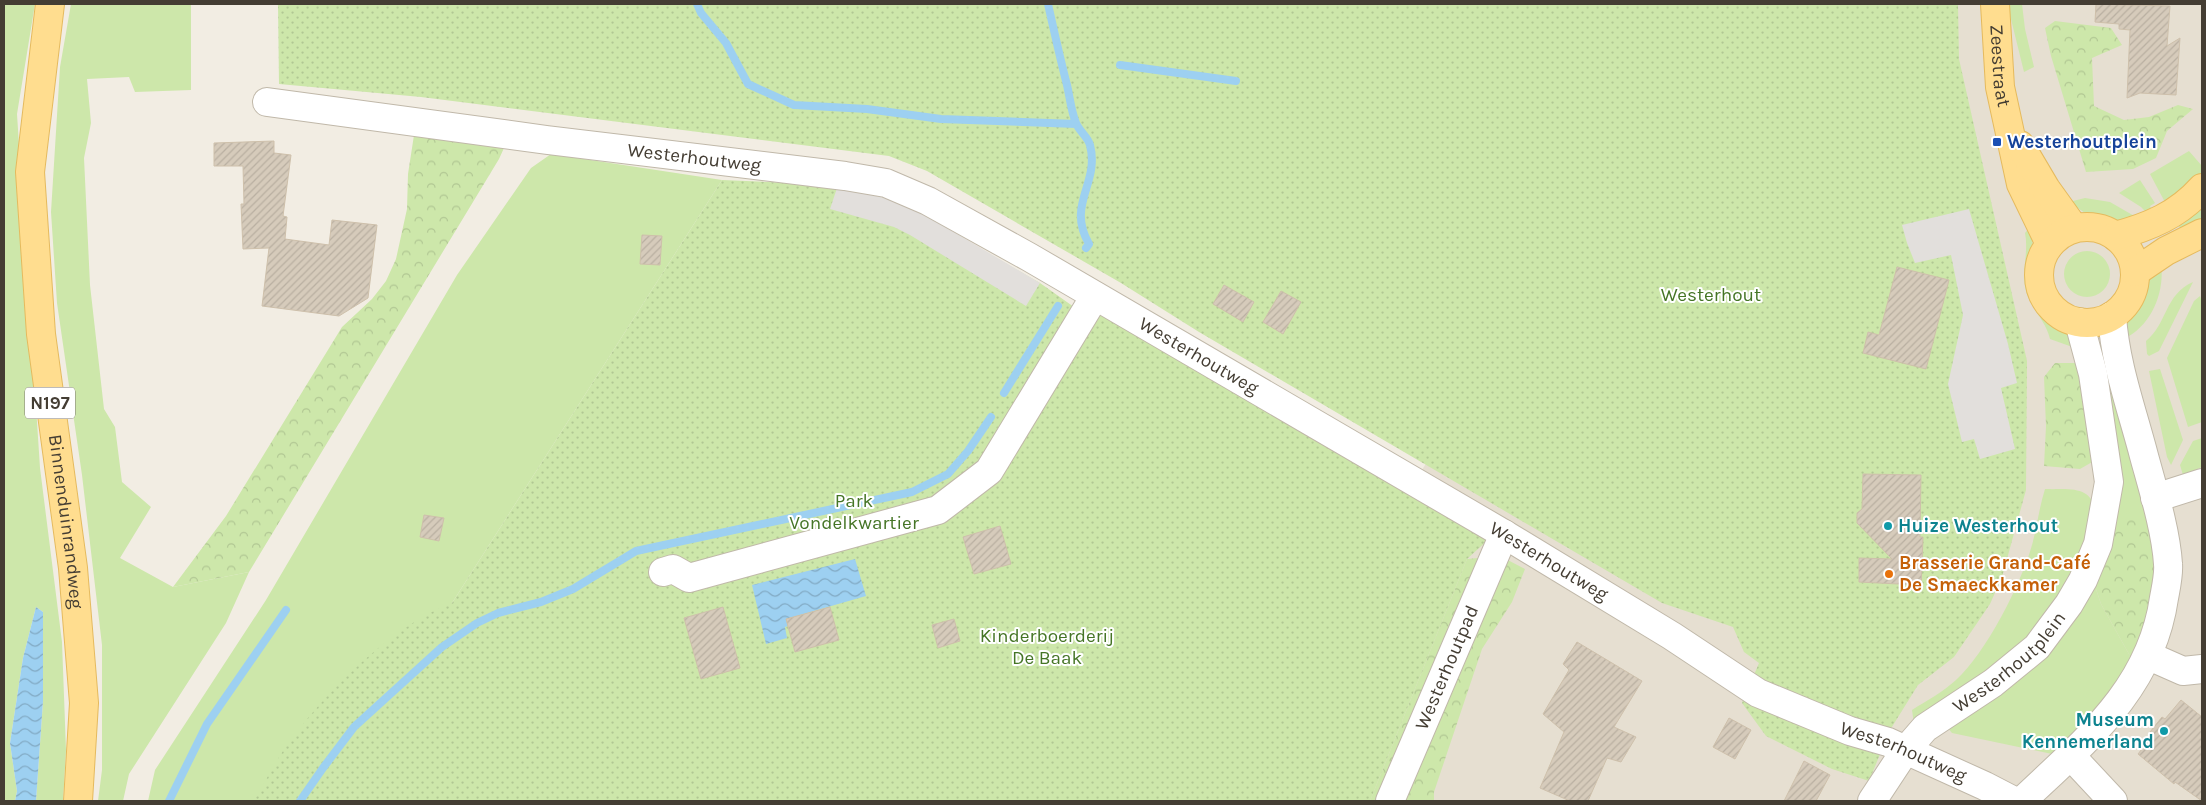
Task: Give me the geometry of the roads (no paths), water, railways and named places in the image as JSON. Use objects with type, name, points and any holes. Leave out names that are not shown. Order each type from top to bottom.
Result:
[{"type":"main road","name":"Binnenduinrandweg","points":[[50,4],[30,172],[40,334],[73,568],[84,703],[78,801]]},
{"type":"main road","name":"Zeestraat","points":[[1995,4],[2000,88],[2021,184],[2050,244]]},
{"type":"main road","name":"Zeestraat","points":[[2010,129],[2046,189],[2074,228]]},
{"type":"main road","points":[[2115,236],[2143,228],[2167,218],[2192,199],[2202,188]]},
{"type":"main road","points":[[2088,226],[2102,229],[2115,236],[2125,245],[2132,258],[2135,272],[2135,282],[2127,302],[2112,316],[2092,323],[2065,318],[2045,298],[2039,284],[2042,256],[2050,244],[2065,232],[2074,228],[2088,226]]},
{"type":"main road","points":[[2135,272],[2166,251],[2202,233]]},
{"type":"street","name":"Westerhoutweg","points":[[267,102],[547,140],[845,176],[886,183],[928,201],[1504,534],[1672,636],[1758,693],[1905,751],[1985,786],[2014,801]]},
{"type":"street","points":[[663,572],[673,569],[689,578],[938,510],[989,471],[1095,296]]},
{"type":"street","points":[[2022,801],[2107,718],[2128,690],[2149,656],[2160,622],[2169,565],[2155,498],[2120,366],[2113,333],[2112,316]]},
{"type":"street","name":"Westerhoutplein","points":[[1872,801],[1905,751],[1926,728],[1993,683],[2037,647],[2069,604],[2083,580],[2098,544],[2109,482],[2093,374],[2079,322]]},
{"type":"street","points":[[2155,498],[2202,483]]},
{"type":"street","name":"Westerhoutpad","points":[[1390,801],[1504,534]]},
{"type":"street","points":[[2149,656],[2183,671],[2202,668]]},
{"type":"street","points":[[2070,755],[2113,801]]},
{"type":"water","points":[[855,559],[866,596],[786,619],[788,626],[785,627],[787,638],[766,644],[752,585]]},
{"type":"water","points":[[36,607],[43,612],[43,701],[36,801],[15,801],[17,791],[10,743],[23,658]]},
{"type":"waterway","points":[[697,4],[701,13],[726,43],[748,84],[794,105],[867,109],[941,119],[1076,124]]},
{"type":"waterway","points":[[1048,4],[1073,114],[1077,126],[1090,145],[1091,171],[1082,205],[1081,217],[1083,230],[1089,244],[1086,248]]},
{"type":"waterway","points":[[1120,65],[1236,81]]},
{"type":"waterway","points":[[1004,393],[1058,306]]},
{"type":"waterway","points":[[300,801],[354,727],[442,647],[477,623],[498,613],[541,602],[573,589],[636,551],[912,492],[948,474],[968,451],[991,417]]},
{"type":"waterway","points":[[169,801],[207,724],[286,610]]},
{"type":"place","name":"Westerhoutplein","points":[[1997,142]]},
{"type":"place","name":"Huize Westerhout","points":[[1888,526]]},
{"type":"place","name":"Brasserie Grand-Café De Smaeckkamer","points":[[1889,574]]},
{"type":"place","name":"Museum Kennemerland","points":[[2164,731]]},
{"type":"park label","name":"Westerhout","points":[[1711,295]]},
{"type":"park label","name":"Park Vondelkwartier","points":[[854,512]]},
{"type":"park label","name":"Kinderboerderij De Baak","points":[[1047,647]]}]
